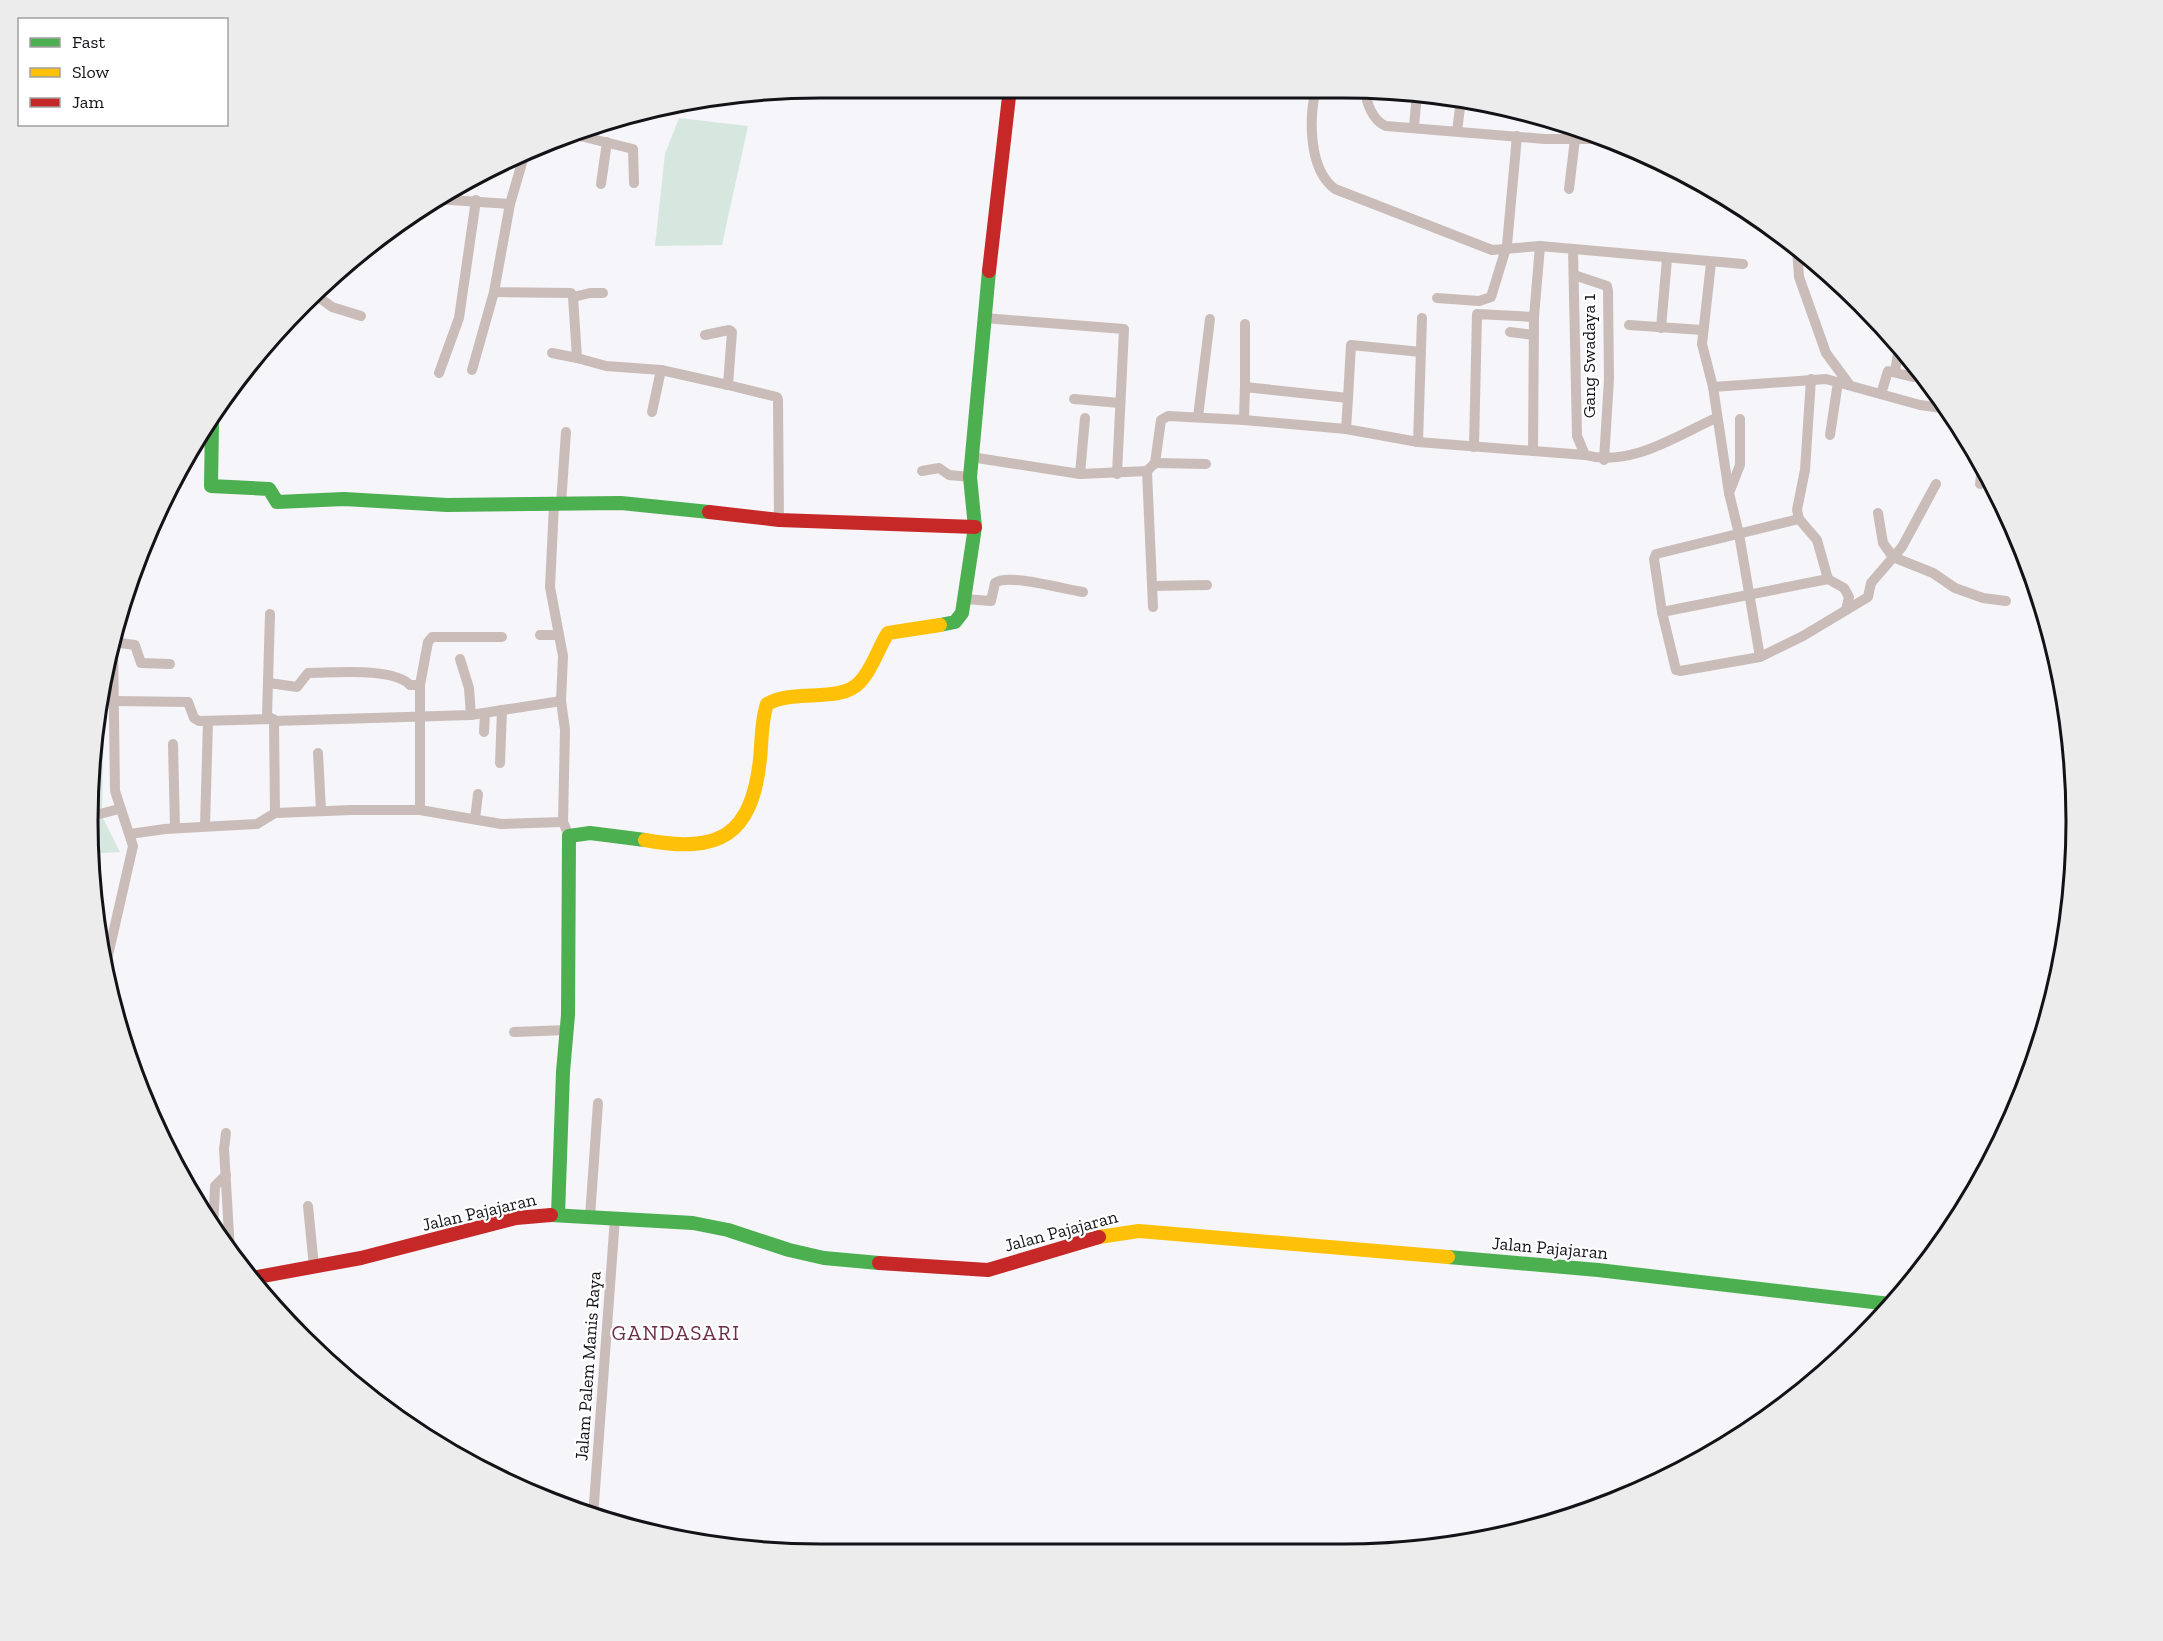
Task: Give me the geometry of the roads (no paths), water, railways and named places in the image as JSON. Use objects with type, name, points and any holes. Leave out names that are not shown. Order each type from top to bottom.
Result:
[{"type":"street","points":[[569,836],[602,834],[689,845],[709,842],[734,831],[749,814],[757,784],[764,712],[767,705],[781,698],[837,693],[857,685],[888,633],[956,622],[962,613],[975,527],[969,477],[1009,98]]},
{"type":"street","points":[[1313,98],[1312,133],[1319,170],[1329,184],[1487,249],[1506,242],[1667,259],[1743,264]]},
{"type":"street","points":[[1368,99],[1369,107],[1383,125],[1583,139]]},
{"type":"street","points":[[1414,128],[1416,102]]},
{"type":"street","points":[[1457,131],[1460,107]]},
{"type":"street","points":[[1569,189],[1573,160],[1570,134]]},
{"type":"street","points":[[1437,298],[1488,300],[1506,242],[1517,136]]},
{"type":"street","points":[[585,137],[633,149],[634,183]]},
{"type":"street","points":[[601,184],[607,142]]},
{"type":"street","points":[[472,370],[494,292],[510,204],[522,163]]},
{"type":"street","points":[[450,199],[510,204]]},
{"type":"street","points":[[440,373],[459,318],[476,200]]},
{"type":"street","points":[[1533,452],[1534,317],[1540,246]]},
{"type":"street","points":[[1573,249],[1577,436],[1585,455]]},
{"type":"street","points":[[1661,328],[1667,259]]},
{"type":"street","points":[[1798,259],[1799,277],[1826,353],[1843,383],[1830,435]]},
{"type":"street","points":[[1711,263],[1702,330],[1703,353],[1713,387],[1729,493],[1739,534],[1760,657]]},
{"type":"street","name":"Gang Swadaya 1","points":[[1574,275],[1598,281],[1607,286],[1608,291],[1609,379],[1604,460]]},
{"type":"street","points":[[494,292],[566,292],[573,297],[603,293]]},
{"type":"street","points":[[573,297],[577,358]]},
{"type":"street","points":[[320,299],[332,307],[361,316]]},
{"type":"street","points":[[1474,447],[1477,315],[1534,317]]},
{"type":"street","points":[[984,318],[1124,329],[1117,474]]},
{"type":"street","points":[[1418,442],[1422,318]]},
{"type":"street","points":[[1198,417],[1210,320]]},
{"type":"street","points":[[1244,420],[1245,324]]},
{"type":"street","points":[[1629,325],[1702,330]]},
{"type":"street","points":[[705,336],[729,330],[732,332],[728,385]]},
{"type":"street","points":[[1510,332],[1534,335]]},
{"type":"street","points":[[1346,429],[1351,345],[1421,352]]},
{"type":"street","points":[[552,353],[606,366],[661,370],[777,397],[779,520]]},
{"type":"street","points":[[1895,371],[1897,358]]},
{"type":"street","points":[[652,412],[661,370]]},
{"type":"street","points":[[1881,394],[1886,373],[1895,371],[1913,377]]},
{"type":"street","points":[[1713,387],[1811,379],[1843,383],[1935,406]]},
{"type":"street","points":[[1811,379],[1805,470],[1797,510],[1800,519],[1817,540],[1828,579]]},
{"type":"street","points":[[1245,387],[1348,398]]},
{"type":"street","points":[[1074,399],[1120,403]]},
{"type":"street","points":[[1153,607],[1151,467],[1161,420],[1168,416],[1346,429],[1418,442],[1585,455],[1604,460],[1640,454],[1716,418]]},
{"type":"street","points":[[1080,474],[1084,418]]},
{"type":"street","points":[[1729,493],[1740,465],[1740,419]]},
{"type":"street","points":[[212,430],[211,486],[269,489],[274,500],[281,502],[344,499],[447,505],[621,503],[779,520],[975,527]]},
{"type":"street","points":[[558,1215],[562,1072],[567,1030],[569,836],[563,822],[565,730],[561,701],[563,656],[550,587],[566,432]]},
{"type":"street","points":[[971,457],[1080,474],[1117,474],[1151,467],[1206,464]]},
{"type":"street","points":[[922,471],[939,468],[949,475],[969,477]]},
{"type":"street","points":[[1800,519],[1656,554],[1654,566],[1676,670],[1770,654],[1868,597],[1871,583],[1908,537],[1936,484]]},
{"type":"street","points":[[1878,513],[1883,543],[1893,557],[1933,573],[1965,592],[2006,601]]},
{"type":"street","points":[[965,599],[991,601],[994,583],[999,580],[1025,579],[1040,585],[1083,592]]},
{"type":"street","points":[[1662,612],[1828,579],[1844,588],[1849,597],[1846,610]]},
{"type":"street","points":[[1153,586],[1207,585]]},
{"type":"street","points":[[270,614],[267,715],[274,720]]},
{"type":"street","points":[[540,636],[559,636]]},
{"type":"street","points":[[420,810],[418,718],[420,685],[428,642],[432,637],[502,637]]},
{"type":"street","points":[[120,643],[135,645],[141,663],[170,664]]},
{"type":"street","points":[[460,659],[469,688],[471,715]]},
{"type":"street","points":[[109,950],[133,852],[130,834],[119,809],[115,791],[113,669]]},
{"type":"street","points":[[268,683],[297,687],[308,673],[360,673],[403,678],[410,685],[420,685]]},
{"type":"street","points":[[114,701],[188,702],[194,718],[208,721],[292,721],[471,715],[561,701]]},
{"type":"street","points":[[500,763],[502,710]]},
{"type":"street","points":[[484,732],[485,713]]},
{"type":"street","points":[[274,720],[275,813]]},
{"type":"street","points":[[205,826],[208,721]]},
{"type":"street","points":[[173,744],[175,828]]},
{"type":"street","points":[[318,753],[321,811]]},
{"type":"street","points":[[475,819],[478,794]]},
{"type":"street","points":[[98,814],[119,809]]},
{"type":"street","points":[[130,834],[175,828],[257,824],[275,813],[321,811],[420,810],[501,824],[563,822]]},
{"type":"street","points":[[513,1032],[567,1030]]},
{"type":"street","points":[[590,1216],[598,1104]]},
{"type":"street","points":[[226,1134],[229,1236]]},
{"type":"street","points":[[214,1214],[215,1186],[226,1175]]},
{"type":"street","points":[[308,1206],[314,1267]]},
{"type":"street","name":"Jalan Pajajaran","points":[[260,1277],[391,1251],[516,1218],[558,1215],[672,1220],[710,1226],[824,1258],[954,1269],[988,1270],[1114,1233],[1139,1231],[1598,1270],[1881,1303]]},
{"type":"street","name":"Jalam Palem Manis Raya","points":[[594,1507],[615,1218]]},
{"type":"district","name":"GANDASARI","points":[[676,1333]]}]
